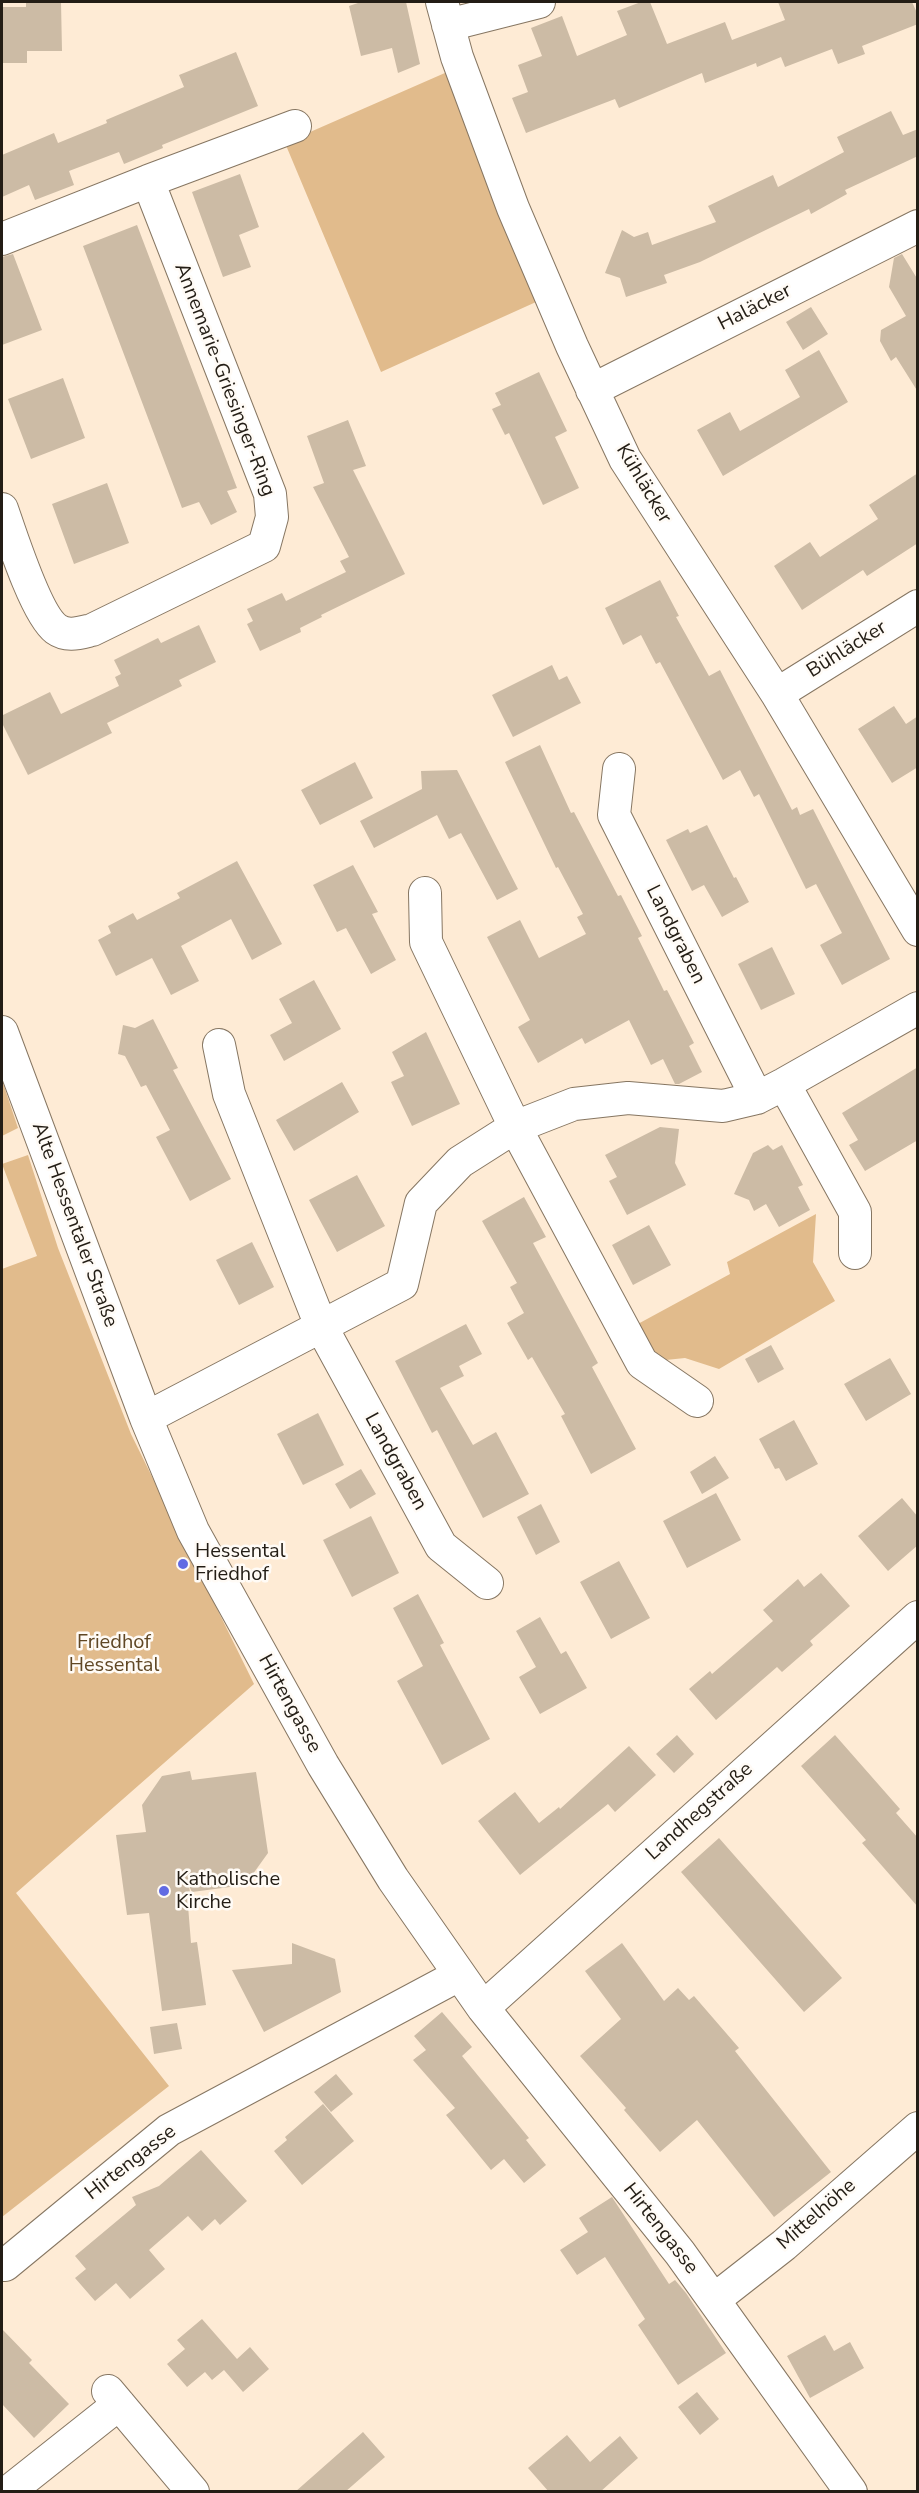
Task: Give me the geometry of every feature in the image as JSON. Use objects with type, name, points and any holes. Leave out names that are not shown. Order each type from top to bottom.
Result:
[{"type":"street","points":[[445,13],[539,2]]},
{"type":"street","name":"Kühläcker","points":[[445,13],[457,57],[513,208],[592,390],[625,459],[777,694],[918,930]]},
{"type":"street","points":[[2,239],[295,126]]},
{"type":"street","name":"Annemarie-Griesinger-Ring","points":[[2,509],[37,602],[55,628],[70,635],[92,630],[264,546],[272,517],[270,494],[148,181]]},
{"type":"street","name":"Haläcker","points":[[592,390],[918,226]]},
{"type":"street","name":"Bühläcker","points":[[777,694],[918,606]]},
{"type":"street","name":"Landgraben","points":[[619,769],[614,815],[757,1098]]},
{"type":"street","points":[[425,893],[426,942],[515,1127],[642,1363],[697,1401]]},
{"type":"street","points":[[146,1418],[402,1284],[422,1203],[460,1162],[515,1127],[574,1104],[628,1098],[723,1106],[757,1098],[918,1008]]},
{"type":"street","name":"Alte Hessentaler Straße","points":[[2,1032],[146,1418]]},
{"type":"street","name":"Landgraben","points":[[219,1045],[229,1094],[321,1326],[441,1546],[487,1583]]},
{"type":"street","points":[[784,1084],[855,1212],[855,1253]]},
{"type":"street","name":"Hirtengasse","points":[[146,1418],[193,1531],[322,1765],[393,1880],[483,2008],[715,2299],[852,2492]]},
{"type":"street","name":"Landhegstraße","points":[[483,2008],[918,1617]]},
{"type":"street","name":"Hirtengasse","points":[[5,2265],[170,2130],[459,1975]]},
{"type":"street","name":"Mittelhöhe","points":[[715,2299],[784,2245],[918,2128]]},
{"type":"street","points":[[8,2492],[113,2397],[193,2492]]},
{"type":"green space","points":[[454,69],[490,194],[536,302],[381,372],[285,143]]},
{"type":"green space","points":[[2,1080],[18,1128],[2,1136]]},
{"type":"green space","name":"Friedhof Hessental","points":[[28,1155],[58,1248],[131,1434],[254,1684],[16,1893],[169,2086],[2,2217],[2,1269],[37,1256],[2,1164]]},
{"type":"green space","points":[[816,1214],[813,1262],[835,1301],[719,1369],[685,1358],[656,1361],[636,1325],[730,1274],[727,1262]]},
{"type":"building","points":[[26,2],[61,2],[62,51],[27,51],[27,63],[2,63],[2,7],[26,7]]},
{"type":"building","points":[[361,2],[406,2],[420,64],[398,73],[392,48],[361,56],[349,6]]},
{"type":"building","points":[[641,2],[650,2],[667,44],[725,22],[732,40],[785,20],[778,2],[912,2],[918,15],[918,24],[862,46],[865,54],[838,64],[832,49],[785,67],[781,57],[757,67],[756,63],[705,83],[702,73],[619,108],[615,99],[526,133],[512,98],[528,92],[518,65],[542,56],[531,28],[562,16],[577,56],[627,35],[617,11]]},
{"type":"building","points":[[236,52],[258,106],[162,145],[163,148],[124,164],[119,152],[69,171],[74,185],[35,200],[29,185],[2,197],[2,155],[54,133],[58,143],[107,123],[106,120],[184,87],[179,75]]},
{"type":"building","points":[[891,111],[903,135],[918,129],[918,156],[845,190],[847,194],[811,214],[809,209],[700,262],[664,275],[667,283],[626,297],[620,278],[605,273],[622,230],[634,237],[648,232],[652,245],[716,222],[708,206],[773,175],[778,187],[844,152],[837,137]]},
{"type":"building","points":[[240,174],[259,227],[239,235],[251,267],[223,277],[192,192]]},
{"type":"building","points":[[137,225],[237,488],[227,491],[237,512],[211,525],[199,502],[182,508],[83,246]]},
{"type":"building","points":[[13,254],[42,330],[2,345],[2,257]]},
{"type":"building","points":[[902,254],[918,280],[918,392],[896,357],[891,361],[880,341],[881,330],[906,316],[889,287],[894,258]]},
{"type":"building","points":[[811,307],[828,334],[803,350],[786,322]]},
{"type":"building","points":[[819,350],[848,402],[723,476],[697,430],[730,412],[740,431],[800,397],[785,370]]},
{"type":"building","points":[[539,372],[567,431],[555,437],[579,488],[543,505],[509,433],[505,435],[492,409],[501,405],[495,393]]},
{"type":"building","points":[[63,378],[85,438],[31,459],[8,399]]},
{"type":"building","points":[[348,420],[366,466],[353,470],[405,574],[321,615],[322,617],[300,628],[301,632],[260,651],[247,624],[253,621],[247,609],[282,593],[286,601],[346,572],[340,561],[349,557],[313,487],[324,483],[307,436]]},
{"type":"building","points":[[918,473],[918,543],[867,576],[863,570],[802,610],[774,566],[810,542],[820,557],[878,519],[869,505]]},
{"type":"building","points":[[107,483],[129,543],[74,564],[52,504]]},
{"type":"building","points":[[660,580],[679,616],[676,617],[709,676],[720,670],[792,810],[797,807],[800,815],[813,809],[890,959],[842,985],[820,945],[842,933],[816,884],[806,889],[759,794],[754,797],[740,770],[723,780],[660,662],[656,664],[641,635],[623,645],[605,608]]},
{"type":"building","points":[[199,625],[216,662],[179,680],[182,686],[107,723],[112,733],[28,775],[3,725],[3,715],[50,692],[61,714],[119,686],[115,677],[121,674],[114,660],[158,638],[161,643]]},
{"type":"building","points":[[552,665],[559,680],[567,676],[581,703],[513,737],[492,695]]},
{"type":"building","points":[[894,706],[906,724],[918,716],[918,767],[892,783],[858,729]]},
{"type":"building","points":[[540,745],[571,813],[574,812],[618,896],[621,895],[642,936],[638,938],[664,991],[667,990],[694,1043],[689,1046],[702,1072],[679,1084],[675,1084],[663,1059],[651,1065],[629,1020],[585,1044],[582,1038],[538,1063],[518,1027],[530,1020],[487,937],[520,920],[539,958],[586,934],[577,917],[583,914],[558,867],[556,868],[505,762]]},
{"type":"building","points":[[355,762],[373,798],[320,825],[301,790]]},
{"type":"building","points":[[457,770],[518,889],[497,900],[461,833],[449,839],[437,815],[374,848],[360,821],[422,789],[421,771]]},
{"type":"building","points":[[707,825],[749,902],[722,917],[704,885],[692,891],[666,840],[688,829],[690,833]]},
{"type":"building","points":[[237,861],[282,944],[252,960],[231,919],[181,946],[199,981],[171,995],[152,958],[116,976],[98,940],[111,933],[108,926],[133,913],[137,920],[180,898],[177,893]]},
{"type":"building","points":[[353,865],[378,912],[372,914],[396,960],[371,974],[346,928],[337,932],[313,885]]},
{"type":"building","points":[[772,947],[795,994],[761,1010],[738,964]]},
{"type":"building","points":[[314,980],[341,1029],[284,1061],[270,1035],[292,1023],[279,999]]},
{"type":"building","points":[[153,1019],[178,1068],[173,1070],[231,1179],[190,1201],[156,1137],[170,1130],[146,1085],[141,1087],[125,1056],[118,1054],[123,1025],[135,1028]]},
{"type":"building","points":[[426,1032],[460,1104],[412,1126],[391,1082],[404,1076],[392,1052]]},
{"type":"building","points":[[918,1067],[918,1140],[865,1171],[849,1145],[858,1140],[842,1113]]},
{"type":"building","points":[[342,1082],[359,1112],[294,1151],[276,1120]]},
{"type":"building","points":[[660,1127],[679,1129],[675,1163],[686,1185],[627,1215],[609,1181],[617,1177],[605,1155]]},
{"type":"building","points":[[768,1145],[773,1150],[782,1145],[803,1185],[798,1187],[810,1210],[779,1227],[766,1204],[754,1211],[749,1200],[734,1194],[753,1153]]},
{"type":"building","points":[[357,1175],[385,1226],[337,1252],[309,1200]]},
{"type":"building","points":[[524,1197],[546,1237],[533,1243],[598,1363],[592,1367],[636,1449],[591,1474],[561,1416],[565,1414],[532,1357],[528,1360],[507,1323],[524,1313],[510,1287],[517,1283],[482,1221]]},
{"type":"building","points":[[649,1225],[671,1265],[633,1285],[612,1245]]},
{"type":"building","points":[[252,1242],[274,1287],[239,1305],[216,1260]]},
{"type":"building","points":[[466,1324],[482,1354],[459,1366],[464,1376],[440,1388],[473,1445],[496,1432],[529,1494],[483,1518],[437,1430],[432,1433],[395,1361]]},
{"type":"building","points":[[771,1345],[784,1369],[758,1383],[745,1359]]},
{"type":"building","points":[[890,1358],[911,1394],[866,1421],[844,1384]]},
{"type":"building","points":[[318,1413],[344,1465],[303,1485],[277,1434]]},
{"type":"building","points":[[794,1420],[818,1464],[786,1481],[779,1468],[775,1469],[759,1439]]},
{"type":"building","points":[[715,1456],[729,1478],[702,1494],[690,1472]]},
{"type":"building","points":[[361,1469],[376,1494],[350,1509],[335,1484]]},
{"type":"building","points":[[716,1493],[741,1540],[687,1568],[663,1521]]},
{"type":"building","points":[[902,1498],[918,1517],[918,1545],[888,1571],[858,1536]]},
{"type":"building","points":[[541,1504],[560,1542],[536,1555],[517,1517]]},
{"type":"building","points":[[371,1516],[399,1573],[352,1597],[323,1540]]},
{"type":"building","points":[[619,1561],[650,1618],[611,1639],[580,1582]]},
{"type":"building","points":[[821,1573],[850,1606],[810,1641],[813,1645],[782,1672],[777,1667],[716,1720],[689,1689],[710,1671],[712,1674],[773,1621],[763,1610],[798,1579],[804,1587]]},
{"type":"building","points":[[418,1594],[444,1643],[440,1645],[490,1739],[442,1765],[397,1681],[423,1666],[393,1608]]},
{"type":"building","points":[[540,1617],[561,1654],[566,1651],[587,1688],[540,1714],[519,1677],[536,1667],[516,1631]]},
{"type":"building","points":[[677,1735],[694,1754],[674,1773],[656,1754]]},
{"type":"building","points":[[835,1735],[900,1809],[896,1813],[918,1838],[918,1907],[862,1843],[866,1840],[801,1766]]},
{"type":"building","points":[[629,1746],[656,1775],[615,1812],[608,1804],[520,1875],[478,1821],[515,1792],[539,1823],[559,1807],[560,1809]]},
{"type":"building","name":"Katholische Kirche","points":[[190,1771],[192,1780],[256,1772],[268,1853],[245,1885],[192,1892],[189,1886],[190,1892],[187,1893],[191,1943],[197,1942],[206,2005],[162,2011],[149,1913],[127,1915],[116,1835],[146,1832],[142,1805],[162,1776]]},
{"type":"building","points":[[719,1838],[842,1978],[804,2012],[681,1872]]},
{"type":"building","points":[[292,1943],[335,1959],[341,1992],[264,2032],[232,1970],[292,1964]]},
{"type":"building","points":[[622,1943],[664,2001],[678,1988],[689,2000],[694,1996],[739,2048],[735,2051],[831,2172],[774,2217],[697,2120],[660,2152],[624,2110],[626,2108],[580,2056],[621,2019],[585,1971]]},
{"type":"building","points":[[442,2012],[472,2047],[462,2056],[529,2138],[526,2140],[546,2165],[524,2183],[504,2159],[491,2170],[446,2115],[455,2108],[413,2060],[426,2050],[414,2036]]},
{"type":"building","points":[[177,2023],[182,2049],[154,2054],[150,2027]]},
{"type":"building","points":[[336,2074],[353,2094],[331,2112],[314,2092]]},
{"type":"building","points":[[323,2104],[354,2141],[302,2185],[274,2151],[287,2140],[285,2137]]},
{"type":"building","points":[[201,2150],[247,2201],[220,2225],[215,2219],[202,2231],[188,2216],[149,2250],[165,2269],[130,2299],[116,2283],[95,2301],[75,2278],[86,2269],[75,2256],[136,2205],[132,2197],[159,2186]]},
{"type":"building","points":[[612,2197],[669,2284],[675,2280],[686,2293],[726,2353],[678,2385],[638,2325],[645,2319],[605,2257],[577,2275],[560,2250],[588,2232],[579,2218]]},
{"type":"building","points":[[202,2319],[237,2359],[250,2347],[269,2369],[243,2392],[224,2370],[212,2380],[205,2372],[187,2387],[167,2364],[185,2349],[177,2340]]},
{"type":"building","points":[[2,2329],[32,2360],[29,2363],[69,2404],[34,2438],[2,2404]]},
{"type":"building","points":[[825,2335],[834,2351],[850,2342],[864,2368],[810,2398],[787,2356]]},
{"type":"building","points":[[697,2392],[719,2419],[700,2435],[678,2407]]},
{"type":"building","points":[[363,2432],[385,2457],[345,2492],[295,2492]]},
{"type":"building","points":[[567,2435],[590,2462],[620,2436],[638,2458],[600,2492],[549,2492],[528,2468]]},
{"type":"place","name":"Hessental Friedhof","points":[[183,1564]]},
{"type":"place","name":"Katholische Kirche","points":[[164,1891]]}]
